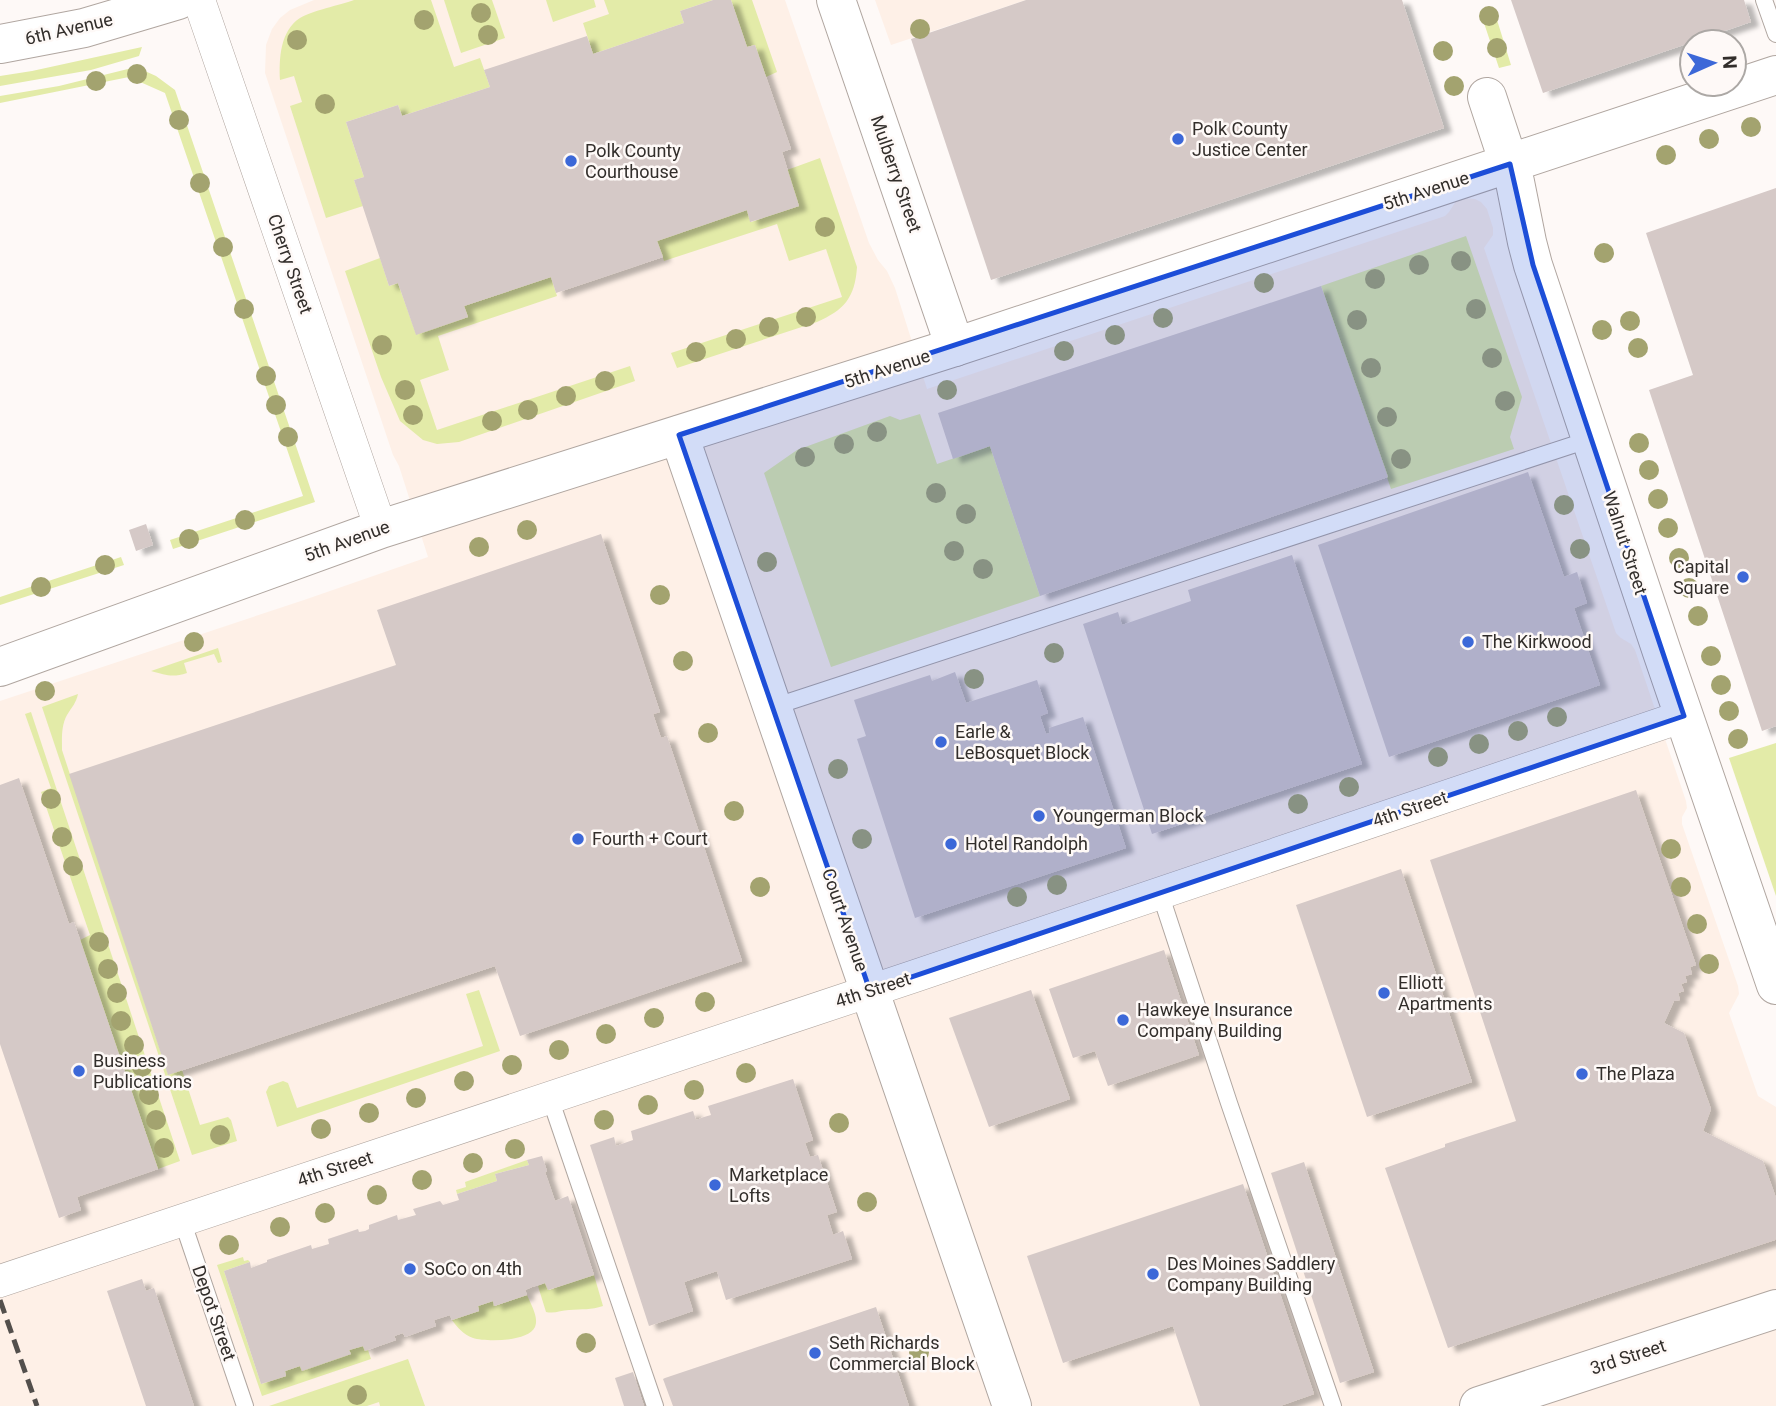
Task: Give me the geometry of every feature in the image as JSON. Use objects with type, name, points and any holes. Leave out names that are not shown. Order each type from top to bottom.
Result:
[{"type":"street","name":"6th Avenue","points":[[0,44],[84,29],[178,0]]},
{"type":"street","name":"Cherry Street","points":[[199,0],[381,529]]},
{"type":"street","name":"Mulberry Street","points":[[836,0],[955,348]]},
{"type":"street","name":"5th Avenue","points":[[0,667],[381,529],[955,348],[1776,75]]},
{"type":"street","name":"Walnut Street","points":[[1487,97],[1510,163],[1530,254],[1776,985]]},
{"type":"street","name":"Court Avenue","points":[[679,435],[1012,1406]]},
{"type":"street","name":"4th Street","points":[[0,1281],[1684,716]]},
{"type":"street","name":"3rd Street","points":[[1479,1406],[1776,1309]]},
{"type":"lane","points":[[1764,0],[1776,34]]},
{"type":"lane","points":[[773,707],[1591,439]]},
{"type":"lane","points":[[1160,893],[1333,1406]]},
{"type":"lane","points":[[550,1098],[655,1406]]},
{"type":"lane","name":"Depot Street","points":[[182,1220],[245,1406]]},
{"type":"highlighted area","points":[[1510,164],[1533,265],[1684,716],[870,991],[679,435]]},
{"type":"shaded area","points":[[314,0],[785,0],[869,243],[895,288],[927,389],[1445,216],[1456,201],[1464,198],[1481,202],[1487,209],[1493,228],[1493,235],[1484,248],[1616,633],[1635,650],[1686,801],[1687,808],[1682,824],[1738,986],[1739,994],[1729,1013],[1758,1096],[1776,1107],[1776,1406],[0,1406],[0,701],[428,557],[265,73],[266,45],[272,29],[290,10]]},
{"type":"shaded area","points":[[875,0],[1026,0],[891,45]]},
{"type":"green space","points":[[354,0],[431,0],[454,67],[480,58],[490,87],[402,116],[398,105],[346,122],[364,177],[354,180],[363,206],[326,218],[290,106],[302,102],[294,76],[280,80],[281,55],[288,30],[300,18]]},
{"type":"green space","points":[[444,0],[492,0],[505,38],[461,53]]},
{"type":"green space","points":[[546,0],[594,0],[596,7],[553,22]]},
{"type":"green space","points":[[604,0],[713,0],[680,11],[684,23],[593,54],[583,23],[609,14]]},
{"type":"green space","points":[[731,0],[752,0],[777,72],[766,77],[755,45],[747,47]]},
{"type":"green space","points":[[1493,7],[1511,65],[1499,68],[1480,11]]},
{"type":"green space","points":[[142,47],[139,56],[91,70],[0,86],[0,76]]},
{"type":"green space","points":[[136,67],[156,76],[175,90],[315,502],[173,549],[170,540],[303,496],[165,93],[129,77],[0,103],[0,96],[59,86]]},
{"type":"green space","points":[[820,158],[857,267],[851,295],[834,313],[817,322],[677,368],[671,353],[842,297],[826,249],[789,261],[777,224],[664,261],[657,241],[747,210],[751,222],[799,206],[787,170]]},
{"type":"green space","points":[[1466,236],[1522,397],[1510,437],[1514,449],[1391,489],[1321,286]]},
{"type":"green space","points":[[380,258],[389,286],[398,283],[416,334],[468,317],[464,306],[551,277],[557,296],[438,336],[449,370],[420,380],[437,430],[630,366],[635,381],[459,442],[437,444],[423,440],[400,421],[381,377],[345,271]]},
{"type":"green space","points":[[920,414],[937,464],[990,446],[1040,596],[831,667],[764,473],[797,450],[890,416],[900,420]]},
{"type":"green space","points":[[121,557],[124,565],[0,605],[0,597]]},
{"type":"green space","points":[[218,648],[222,662],[218,663],[214,654],[184,663],[187,673],[182,675],[151,671]]},
{"type":"green space","points":[[78,694],[64,723],[62,750],[168,1074],[182,1070],[200,1125],[228,1117],[237,1141],[192,1155],[42,707]]},
{"type":"green space","points":[[31,712],[180,1161],[158,1169],[80,940],[90,935],[41,792],[51,788],[25,714]]},
{"type":"green space","points":[[1776,743],[1776,896],[1729,758]]},
{"type":"green space","points":[[479,990],[500,1051],[277,1127],[266,1092],[269,1086],[283,1081],[288,1083],[297,1108],[483,1046],[466,994]]},
{"type":"green space","points":[[527,1160],[529,1165],[495,1174],[497,1181],[457,1194],[456,1190],[466,1187],[465,1182]]},
{"type":"green space","points":[[243,1257],[244,1261],[250,1262],[224,1271],[261,1384],[286,1376],[285,1371],[300,1366],[302,1370],[350,1354],[349,1350],[363,1346],[368,1350],[371,1359],[262,1396],[217,1265]]},
{"type":"green space","points":[[594,1275],[603,1306],[546,1312],[538,1286],[545,1283],[549,1290]]},
{"type":"green space","points":[[527,1295],[536,1323],[531,1332],[524,1336],[496,1340],[473,1338],[466,1335],[452,1320],[479,1311],[478,1306],[493,1301],[495,1306]]},
{"type":"green space","points":[[408,1359],[425,1406],[380,1406],[379,1402],[367,1406],[269,1406]]},
{"type":"building","name":"Polk County Courthouse","points":[[713,0],[731,0],[747,47],[755,45],[791,149],[782,152],[799,206],[750,222],[747,210],[657,241],[663,257],[556,293],[551,277],[464,306],[468,317],[416,335],[398,283],[389,286],[354,180],[364,177],[346,122],[398,105],[402,116],[490,87],[484,70],[587,36],[593,54],[684,23],[680,11]]},
{"type":"building","name":"Polk County Justice Center","points":[[1026,0],[1402,0],[1444,128],[991,280],[911,39]]},
{"type":"building","points":[[1511,0],[1744,0],[1751,22],[1733,28],[1678,28],[1678,47],[1543,93]]},
{"type":"building","name":"Capital Square","points":[[1776,188],[1776,726],[1762,731],[1649,390],[1693,375],[1646,233]]},
{"type":"building","points":[[1321,286],[1388,477],[1040,596],[990,446],[953,459],[938,413]]},
{"type":"building","name":"The Kirkwood","points":[[1528,472],[1564,577],[1577,572],[1587,603],[1574,608],[1600,685],[1389,757],[1318,545]]},
{"type":"building","points":[[146,524],[153,545],[136,551],[129,530]]},
{"type":"building","points":[[601,534],[660,712],[653,714],[661,738],[667,736],[742,961],[520,1036],[495,966],[168,1075],[69,774],[396,665],[377,610]]},
{"type":"building","points":[[1292,555],[1362,764],[1152,834],[1083,624],[1118,612],[1122,625],[1191,601],[1188,590]]},
{"type":"building","points":[[955,672],[966,703],[1037,680],[1048,713],[1040,716],[1046,734],[1050,733],[1049,728],[1083,717],[1126,848],[915,918],[857,739],[866,736],[854,700],[930,675],[932,681]]},
{"type":"building","name":"Business Publications","points":[[19,778],[69,924],[74,922],[158,1169],[77,1197],[81,1210],[59,1218],[0,1044],[0,785]]},
{"type":"building","name":"The Plaza","points":[[1636,790],[1696,965],[1690,967],[1692,974],[1685,976],[1687,982],[1681,984],[1684,991],[1678,993],[1680,1000],[1674,1001],[1664,1023],[1684,1033],[1711,1109],[1703,1131],[1763,1161],[1776,1198],[1775,1240],[1448,1348],[1385,1168],[1445,1147],[1445,1144],[1516,1121],[1430,860]]},
{"type":"building","name":"Elliott Apartments","points":[[1401,869],[1472,1082],[1367,1117],[1296,905]]},
{"type":"building","name":"Hawkeye Insurance Company Building","points":[[1164,950],[1199,1055],[1108,1086],[1095,1051],[1073,1058],[1049,989]]},
{"type":"building","points":[[1031,990],[1070,1099],[989,1127],[949,1018]]},
{"type":"building","name":"Marketplace Lofts","points":[[793,1079],[813,1140],[805,1143],[810,1157],[818,1155],[837,1212],[827,1215],[833,1235],[843,1231],[852,1259],[726,1300],[717,1271],[684,1282],[693,1311],[649,1326],[590,1145],[614,1137],[616,1146],[633,1140],[631,1131],[693,1111],[696,1120],[711,1115],[708,1106]]},
{"type":"building","name":"SoCo on 4th","points":[[542,1156],[555,1201],[568,1196],[594,1275],[548,1290],[545,1283],[532,1287],[525,1290],[527,1295],[494,1306],[493,1301],[478,1306],[479,1311],[452,1320],[450,1315],[434,1320],[436,1326],[405,1337],[403,1333],[394,1336],[396,1340],[365,1351],[363,1346],[349,1350],[351,1354],[302,1371],[300,1366],[285,1371],[286,1376],[261,1384],[224,1271],[250,1262],[251,1268],[311,1245],[312,1249],[329,1244],[328,1239],[358,1229],[359,1232],[365,1231],[369,1229],[369,1225],[397,1215],[398,1220],[416,1215],[413,1209],[440,1201],[443,1205],[459,1200],[457,1194],[497,1181],[495,1174],[529,1165],[527,1160]]},
{"type":"building","points":[[1304,1162],[1374,1372],[1340,1383],[1271,1173]]},
{"type":"building","name":"Des Moines Saddlery Company Building","points":[[1243,1184],[1314,1394],[1280,1406],[1200,1406],[1173,1326],[1063,1363],[1027,1256]]},
{"type":"building","points":[[142,1279],[146,1291],[154,1288],[194,1406],[146,1406],[107,1291]]},
{"type":"building","name":"Seth Richards Commercial Block","points":[[876,1307],[909,1406],[673,1406],[663,1379],[665,1378]]},
{"type":"building","points":[[633,1372],[644,1406],[624,1406],[615,1378]]},
{"type":"railway","points":[[0,1300],[37,1406]]},
{"type":"place","name":"Polk County Justice Center","points":[[1178,139]]},
{"type":"place","name":"Polk County Courthouse","points":[[571,161]]},
{"type":"place","name":"Capital Square","points":[[1743,577]]},
{"type":"place","name":"The Kirkwood","points":[[1468,642]]},
{"type":"place","name":"Earle & LeBosquet Block","points":[[941,742]]},
{"type":"place","name":"Youngerman Block","points":[[1039,816]]},
{"type":"place","name":"Fourth + Court","points":[[578,839]]},
{"type":"place","name":"Hotel Randolph","points":[[951,844]]},
{"type":"place","name":"Elliott Apartments","points":[[1384,993]]},
{"type":"place","name":"Hawkeye Insurance Company Building","points":[[1123,1020]]},
{"type":"place","name":"Business Publications","points":[[79,1071]]},
{"type":"place","name":"The Plaza","points":[[1582,1074]]},
{"type":"place","name":"Marketplace Lofts","points":[[715,1185]]},
{"type":"place","name":"SoCo on 4th","points":[[410,1269]]},
{"type":"place","name":"Des Moines Saddlery Company Building","points":[[1153,1274]]},
{"type":"place","name":"Seth Richards Commercial Block","points":[[815,1353]]}]
